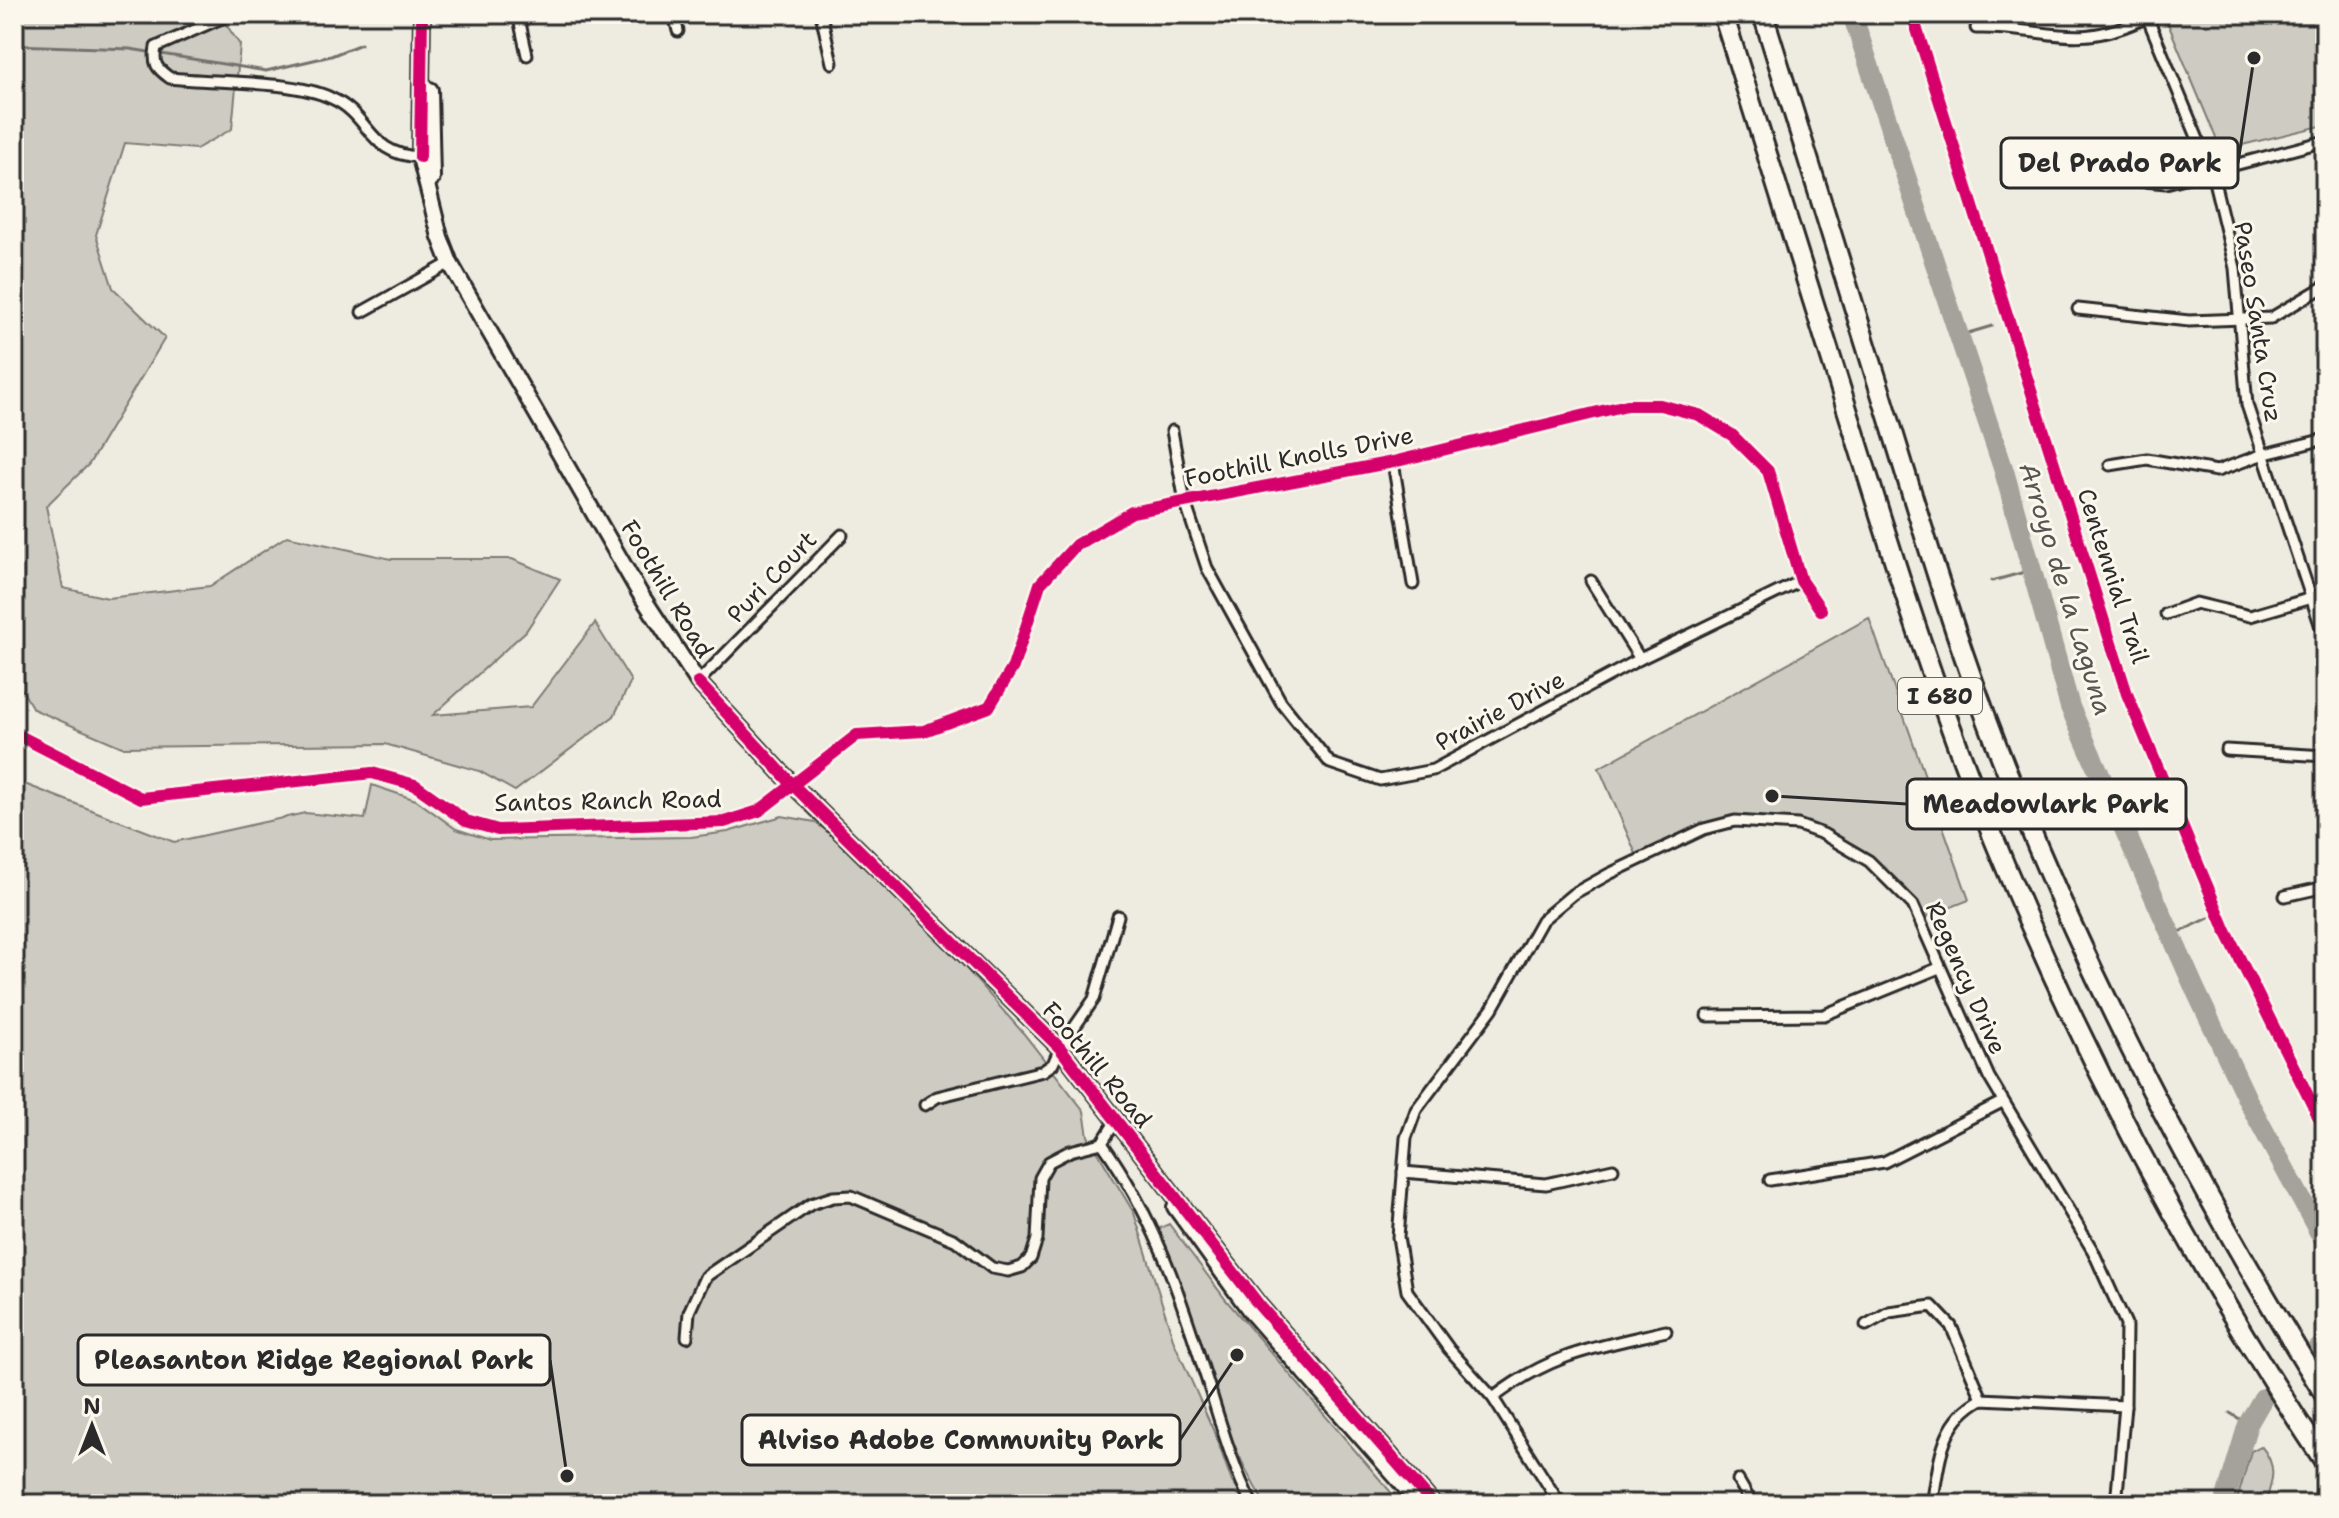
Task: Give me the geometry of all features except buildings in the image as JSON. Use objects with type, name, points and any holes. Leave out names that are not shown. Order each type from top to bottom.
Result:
[{"type":"highway","name":"I 680","points":[[1723,14],[1906,599],[1977,797],[2034,932],[2103,1080],[2184,1232],[2325,1462]]},
{"type":"highway","name":"I 680","points":[[1763,14],[1941,589],[1997,746],[2045,864],[2174,1140],[2268,1304],[2325,1395]]},
{"type":"main road","name":"Foothill Road","points":[[422,14],[420,157],[440,237],[450,263],[639,592],[698,682],[791,783],[1060,1048],[1259,1305],[1433,1504]]},
{"type":"main road","name":"Foothill Road","points":[[432,14],[432,179],[450,263]]},
{"type":"main road","name":"Foothill Road","points":[[1159,1179],[1184,1225],[1220,1273],[1420,1504]]},
{"type":"street","points":[[231,14],[156,47],[154,60],[157,68],[170,78],[274,87],[331,98],[346,107],[381,145],[394,154],[420,157]]},
{"type":"street","points":[[518,14],[527,55]]},
{"type":"street","points":[[674,14],[678,31]]},
{"type":"street","points":[[821,14],[832,63]]},
{"type":"street","points":[[1976,28],[2010,27],[2062,38],[2090,38],[2120,30],[2147,16]]},
{"type":"street","name":"Paseo Santa Cruz","points":[[2147,16],[2212,173],[2235,268],[2247,405],[2261,455],[2325,639]]},
{"type":"street","points":[[2024,170],[2166,183],[2325,141]]},
{"type":"street","points":[[362,312],[450,263]]},
{"type":"street","points":[[2078,309],[2189,321],[2239,320],[2281,315],[2325,286]]},
{"type":"street","name":"Foothill Knolls Drive","points":[[791,783],[857,735],[924,731],[989,707],[1013,667],[1040,584],[1076,545],[1132,512],[1393,462],[1627,405],[1660,405],[1699,415],[1732,435],[1768,471],[1801,581],[1821,610]]},
{"type":"street","name":"Prairie Drive","points":[[1172,431],[1185,502],[1207,568],[1281,702],[1330,763],[1380,780],[1433,770],[1640,659],[1801,581]]},
{"type":"street","points":[[2110,465],[2147,459],[2217,471],[2261,455],[2325,439]]},
{"type":"street","points":[[1393,462],[1413,584]]},
{"type":"street","name":"Puri Court","points":[[698,682],[842,535]]},
{"type":"street","points":[[1591,581],[1640,659]]},
{"type":"street","points":[[2166,614],[2196,603],[2250,616],[2325,594]]},
{"type":"street","name":"Santos Ranch Road","points":[[14,733],[141,798],[372,773],[415,785],[466,821],[498,830],[724,822],[759,811],[791,783]]},
{"type":"street","points":[[2226,750],[2325,756]]},
{"type":"street","name":"Regency Drive","points":[[1560,1504],[1493,1398],[1449,1349],[1407,1291],[1398,1237],[1406,1138],[1416,1110],[1492,1009],[1542,920],[1585,887],[1704,829],[1735,821],[1798,825],[1823,834],[1869,861],[1913,905],[2002,1102],[2093,1251],[2126,1324],[2125,1406],[2116,1504]]},
{"type":"street","points":[[2285,896],[2325,887]]},
{"type":"street","points":[[925,1105],[937,1097],[1043,1071],[1053,1064],[1060,1048],[1094,999],[1118,916]]},
{"type":"street","points":[[1707,1016],[1824,1015],[1939,968]]},
{"type":"street","points":[[1770,1180],[1884,1162],[2002,1102]]},
{"type":"street","points":[[687,1337],[689,1312],[705,1277],[811,1204],[833,1197],[851,1196],[955,1240],[992,1268],[1008,1271],[1022,1267],[1031,1258],[1037,1239],[1040,1178],[1049,1162],[1070,1151],[1102,1143],[1117,1118]]},
{"type":"street","points":[[1102,1143],[1135,1191],[1163,1249],[1221,1426],[1252,1504]]},
{"type":"street","points":[[1403,1172],[1546,1184],[1613,1169]]},
{"type":"street","points":[[1866,1325],[1889,1312],[1932,1306],[1951,1326],[1982,1399]]},
{"type":"street","points":[[1493,1398],[1526,1372],[1560,1356],[1666,1331]]},
{"type":"street","points":[[1932,1504],[1952,1423],[1965,1408],[1982,1399],[2125,1406]]},
{"type":"street","points":[[1738,1480],[1752,1504]]},
{"type":"shaded area","points":[[14,14],[219,14],[240,45],[232,129],[196,149],[125,143],[96,235],[113,288],[165,338],[89,464],[46,506],[63,588],[108,598],[210,586],[287,536],[391,559],[512,559],[560,579],[526,631],[433,715],[531,707],[595,623],[631,681],[614,716],[515,791],[479,771],[385,744],[122,747],[33,709],[14,676]]},
{"type":"shaded area","points":[[2164,14],[2325,14],[2325,125],[2221,150]]},
{"type":"shaded area","points":[[1869,618],[1969,900],[1921,919],[1871,861],[1800,828],[1734,825],[1699,833],[1639,861],[1599,768]]},
{"type":"shaded area","points":[[14,777],[22,783],[174,842],[305,813],[365,819],[372,785],[416,800],[456,829],[490,840],[691,837],[728,832],[782,816],[815,822],[925,922],[1024,1034],[1084,1111],[1088,1136],[1134,1213],[1174,1342],[1215,1434],[1232,1482],[1248,1504],[14,1504]]},
{"type":"shaded area","points":[[1169,1224],[1226,1300],[1401,1504],[1265,1504],[1232,1439],[1206,1370],[1158,1229]]},
{"type":"shaded area","points":[[2261,1446],[2272,1467],[2265,1504],[2236,1504],[2251,1451]]},
{"type":"waterway","name":"Arroyo de la Laguna","points":[[1852,14],[2004,471],[2070,707],[2248,1101],[2325,1243]]},
{"type":"waterway","points":[[14,45],[130,49],[266,71],[331,56],[361,44]]},
{"type":"waterway","points":[[1958,336],[1992,326]]},
{"type":"waterway","points":[[1992,581],[2032,570]]},
{"type":"waterway","points":[[2171,936],[2209,918]]},
{"type":"waterway","points":[[2312,1217],[2325,1212]]},
{"type":"waterway","name":"Arroyo de la Laguna","points":[[2313,1354],[2325,1342]]},
{"type":"waterway","name":"Arroyo de la Laguna","points":[[2224,1504],[2248,1424],[2263,1398]]},
{"type":"waterway","points":[[2230,1413],[2248,1424]]},
{"type":"cycle path","points":[[420,157],[422,14]]},
{"type":"cycle path","name":"Centennial Trail","points":[[1912,14],[2127,694],[2226,931],[2325,1130]]},
{"type":"cycle path","points":[[14,733],[141,798],[372,773],[415,785],[466,821],[498,830],[724,822],[759,811],[857,735],[924,731],[989,707],[1013,667],[1040,584],[1076,545],[1132,512],[1393,462],[1627,405],[1660,405],[1699,415],[1732,435],[1768,471],[1801,581],[1821,610]]},
{"type":"cycle path","points":[[698,682],[791,783],[1060,1048],[1259,1305],[1433,1504]]},
{"type":"place","name":"Del Prado Park","points":[[2254,58]]},
{"type":"place","name":"Meadowlark Park","points":[[1772,796]]},
{"type":"place","name":"Alviso Adobe Community Park","points":[[1237,1355]]},
{"type":"place","name":"Pleasanton Ridge Regional Park","points":[[567,1476]]}]
